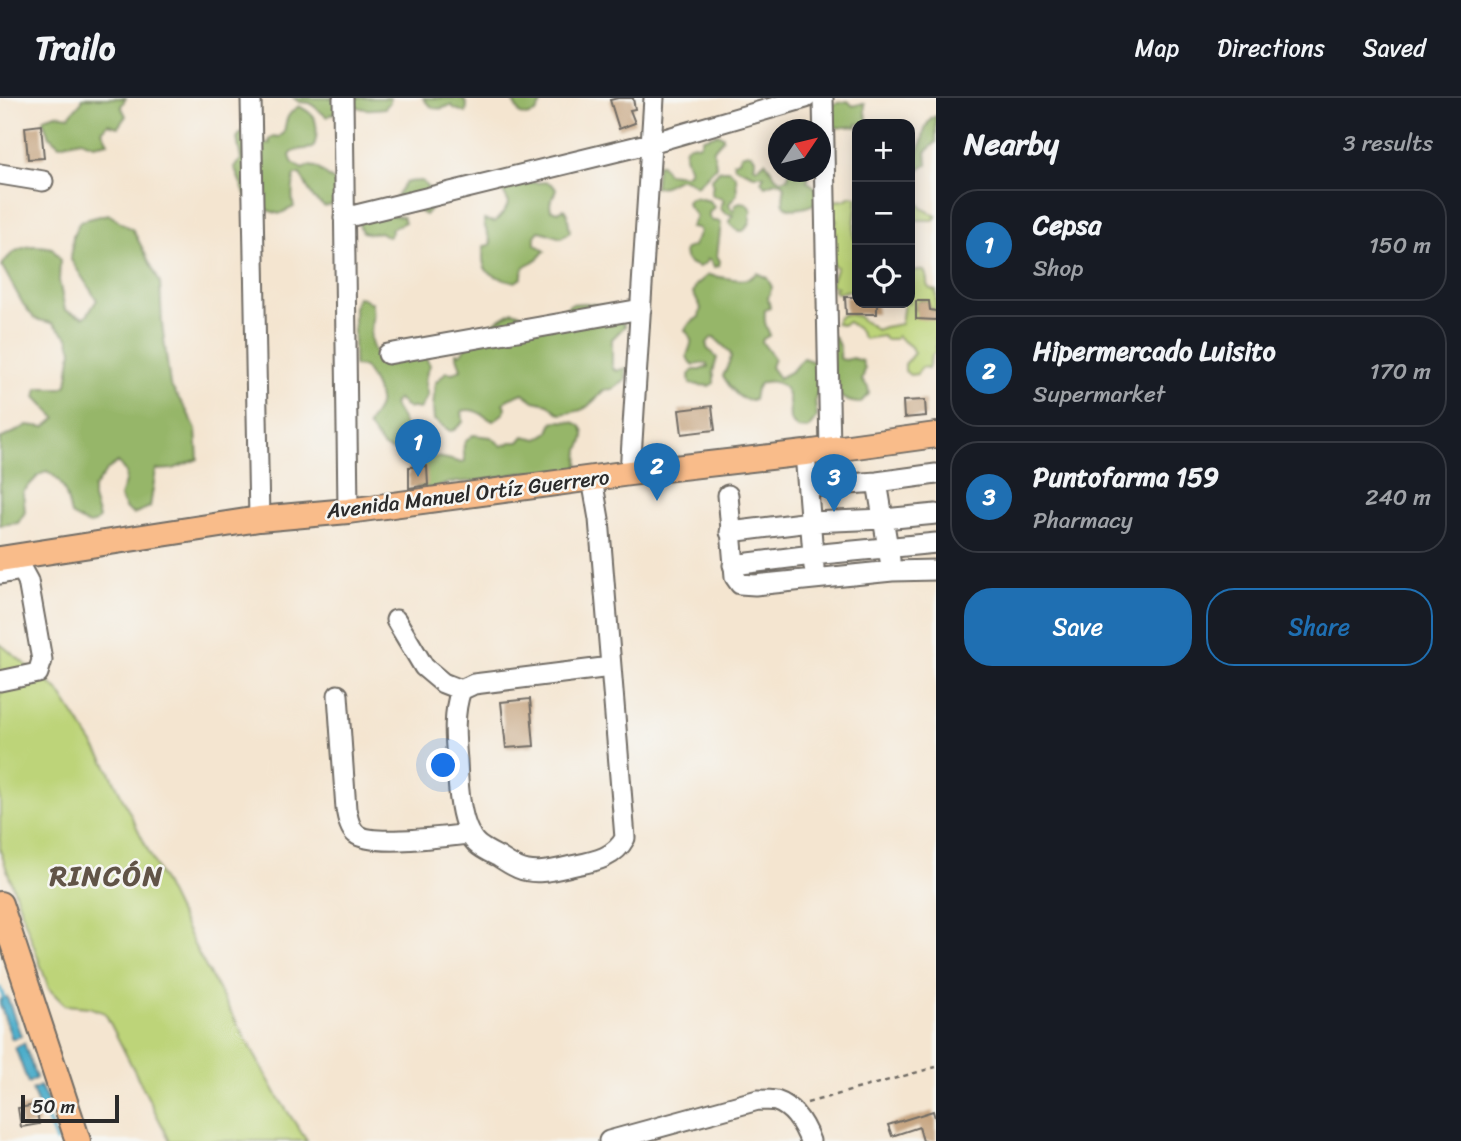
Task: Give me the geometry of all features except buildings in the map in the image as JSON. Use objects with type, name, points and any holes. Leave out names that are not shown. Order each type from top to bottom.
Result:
[{"type":"main road","name":"Avenida Manuel Ortíz Guerrero","points":[[0,559],[259,519],[348,511],[936,435]]},
{"type":"main road","points":[[2,920],[78,1141]]},
{"type":"street","points":[[251,98],[259,519]]},
{"type":"street","points":[[344,98],[348,511]]},
{"type":"street","points":[[630,473],[654,98]]},
{"type":"street","points":[[344,218],[651,143],[806,98]]},
{"type":"street","points":[[823,98],[830,450]]},
{"type":"street","points":[[0,174],[43,181]]},
{"type":"street","points":[[388,354],[641,309]]},
{"type":"street","points":[[805,453],[816,580]]},
{"type":"street","points":[[808,487],[936,474]]},
{"type":"street","points":[[461,690],[455,734],[461,803],[470,834],[482,848],[518,868],[529,872],[543,872],[591,863],[607,857],[622,844],[625,838],[599,519],[592,479]]},
{"type":"street","points":[[877,482],[892,571]]},
{"type":"street","points":[[728,495],[734,578],[740,584],[816,580],[892,571],[936,570]]},
{"type":"street","points":[[730,532],[810,522],[936,514]]},
{"type":"street","points":[[733,565],[936,543]]},
{"type":"street","points":[[0,575],[22,570],[28,581],[42,660],[38,673],[1,678]]},
{"type":"street","points":[[396,620],[424,667],[443,683],[461,690],[474,684],[611,667]]},
{"type":"street","points":[[338,695],[346,810],[350,827],[355,833],[362,838],[403,840],[470,834]]},
{"type":"street","points":[[609,1141],[758,1100],[776,1101],[790,1108],[801,1121],[810,1141]]},
{"type":"path","points":[[790,1108],[936,1067]]},
{"type":"green space","points":[[82,98],[126,98],[121,106],[126,116],[118,127],[108,124],[102,131],[108,142],[94,145],[81,140],[59,145],[49,136],[44,118],[56,114],[69,116]]},
{"type":"green space","points":[[294,98],[336,98],[336,112],[327,117],[310,103],[299,102]]},
{"type":"green space","points":[[350,98],[390,98],[390,102],[385,108],[365,109],[356,106]]},
{"type":"green space","points":[[423,98],[463,98],[467,105],[466,113],[451,105],[436,108]]},
{"type":"green space","points":[[511,98],[544,98],[536,113],[526,116],[520,114]]},
{"type":"green space","points":[[848,101],[853,106],[865,104],[867,119],[852,119],[852,126],[832,127],[828,105]]},
{"type":"green space","points":[[299,106],[314,118],[316,137],[313,148],[292,152],[290,155],[293,162],[303,169],[308,166],[316,167],[344,189],[335,204],[325,207],[314,199],[300,174],[295,175],[292,195],[294,207],[279,214],[258,207],[246,196],[234,167],[241,160],[237,138],[246,126],[258,121],[265,144],[270,143],[269,140],[273,136],[279,137],[284,133],[288,117]]},
{"type":"green space","points":[[936,116],[936,142],[926,152],[927,165],[915,170],[915,156],[931,120]]},
{"type":"green space","points":[[717,134],[723,136],[723,139],[714,150],[716,166],[696,186],[679,179],[655,187],[657,164],[661,164],[667,173],[685,175],[690,171],[685,156],[687,146],[698,145],[703,138]]},
{"type":"green space","points":[[741,155],[753,155],[754,166],[757,168],[765,161],[768,165],[768,182],[775,182],[765,186],[761,181],[764,176],[735,167],[733,162],[739,160]]},
{"type":"green space","points":[[729,170],[736,176],[737,194],[729,204],[731,209],[734,210],[740,202],[746,203],[752,211],[749,225],[743,231],[738,231],[729,221],[733,215],[720,208],[724,200],[711,193],[711,180],[719,171]]},
{"type":"green space","points":[[422,181],[430,190],[435,203],[425,215],[396,198],[405,183]]},
{"type":"green space","points":[[528,181],[553,185],[556,189],[551,210],[558,212],[564,209],[567,212],[570,232],[561,238],[539,231],[535,236],[535,244],[545,251],[524,267],[522,278],[515,282],[493,275],[485,268],[484,246],[491,243],[484,220],[495,222],[509,203],[501,182]]},
{"type":"green space","points":[[775,182],[808,182],[817,189],[817,202],[800,208],[787,207],[783,200],[785,186]]},
{"type":"green space","points":[[852,196],[852,290],[837,293],[833,290],[837,287],[830,285],[837,267],[833,266],[829,233],[837,221],[832,216],[831,201]]},
{"type":"green space","points":[[693,197],[710,201],[714,207],[709,217],[712,221],[721,223],[717,256],[719,266],[714,267],[710,259],[699,267],[686,260],[684,250],[693,246],[700,232],[698,228],[691,227],[696,216],[687,201]]},
{"type":"green space","points":[[915,198],[922,208],[936,216],[934,220],[915,220]]},
{"type":"green space","points":[[108,214],[133,230],[160,283],[170,385],[196,430],[198,459],[173,469],[156,470],[150,507],[133,514],[125,508],[120,497],[126,473],[118,462],[107,470],[93,489],[99,518],[89,525],[71,515],[62,485],[47,471],[38,476],[23,492],[25,512],[18,523],[0,525],[0,439],[27,425],[45,427],[56,418],[36,397],[38,388],[62,388],[67,385],[72,350],[68,337],[52,323],[35,319],[23,304],[2,266],[17,250],[30,246],[52,248],[60,259],[59,281],[65,310],[83,317],[97,300],[71,260],[73,236],[80,221]]},
{"type":"green space","points":[[387,214],[403,217],[405,222],[391,229],[388,237],[380,232],[362,232],[358,222]]},
{"type":"green space","points":[[915,271],[924,271],[927,285],[936,291],[936,311],[932,310],[927,301],[921,300],[917,302],[915,310],[936,320],[936,352],[932,355],[928,368],[922,367],[917,374],[910,375],[905,371],[905,364],[914,353],[911,347],[897,336],[895,339],[885,339],[883,336],[864,339],[858,329],[848,322],[842,325],[836,323],[844,314],[858,316],[876,330],[901,324],[903,308],[915,308]]},
{"type":"green space","points":[[757,273],[767,278],[772,287],[768,298],[770,308],[765,310],[765,323],[770,335],[762,342],[774,358],[771,367],[779,378],[792,371],[803,358],[817,363],[821,346],[833,336],[839,346],[840,359],[862,361],[865,369],[862,381],[868,387],[869,394],[860,403],[846,400],[824,386],[816,396],[817,417],[808,429],[797,428],[790,420],[788,394],[780,384],[762,383],[756,389],[754,400],[744,399],[736,393],[723,376],[730,362],[729,351],[714,337],[707,343],[707,348],[717,358],[713,372],[714,383],[709,386],[690,384],[689,375],[693,370],[708,367],[706,363],[694,365],[687,356],[691,340],[685,330],[699,317],[701,308],[693,293],[696,285],[708,275],[745,280]]},
{"type":"green space","points":[[357,297],[371,302],[371,341],[377,355],[416,343],[430,365],[425,380],[428,395],[420,409],[406,407],[398,399],[393,404],[403,421],[409,440],[403,453],[383,446],[368,426],[379,401],[364,367],[354,366],[354,307]]},
{"type":"green space","points":[[571,304],[609,307],[625,326],[612,339],[612,367],[616,371],[626,368],[626,380],[613,389],[604,390],[589,405],[576,412],[560,414],[548,404],[534,401],[523,393],[508,399],[504,403],[504,413],[493,421],[482,414],[466,410],[462,411],[463,422],[450,431],[434,420],[435,383],[446,372],[453,373],[461,369],[456,353],[461,354],[484,330],[513,311],[537,320],[550,320]]},
{"type":"green space","points":[[556,421],[577,424],[584,434],[578,467],[566,473],[548,477],[526,472],[448,483],[433,489],[416,487],[409,476],[419,462],[425,459],[439,457],[462,463],[465,461],[465,443],[473,435],[491,437],[502,446],[519,442],[524,436],[538,439],[549,432]]},
{"type":"green space","points":[[0,644],[58,690],[107,766],[199,955],[278,1097],[307,1141],[170,1141],[105,1013],[89,1007],[65,1005],[49,989],[0,850]]},
{"type":"water","points":[[7,997],[21,1036],[12,1039],[0,1004],[0,1000]]},
{"type":"water","points":[[24,1043],[36,1078],[28,1083],[15,1047]]},
{"type":"water","points":[[40,1086],[50,1106],[40,1109],[32,1090]]},
{"type":"waterway","points":[[0,988],[5,1001]]},
{"type":"waterway","points":[[42,1104],[56,1141]]},
{"type":"place","name":"Cepsa","points":[[418,477]]},
{"type":"place","name":"Hipermercado Luisito","points":[[657,501]]},
{"type":"place","name":"Puntofarma 159","points":[[834,512]]},
{"type":"district","name":"RINCÓN","points":[[107,875]]}]
